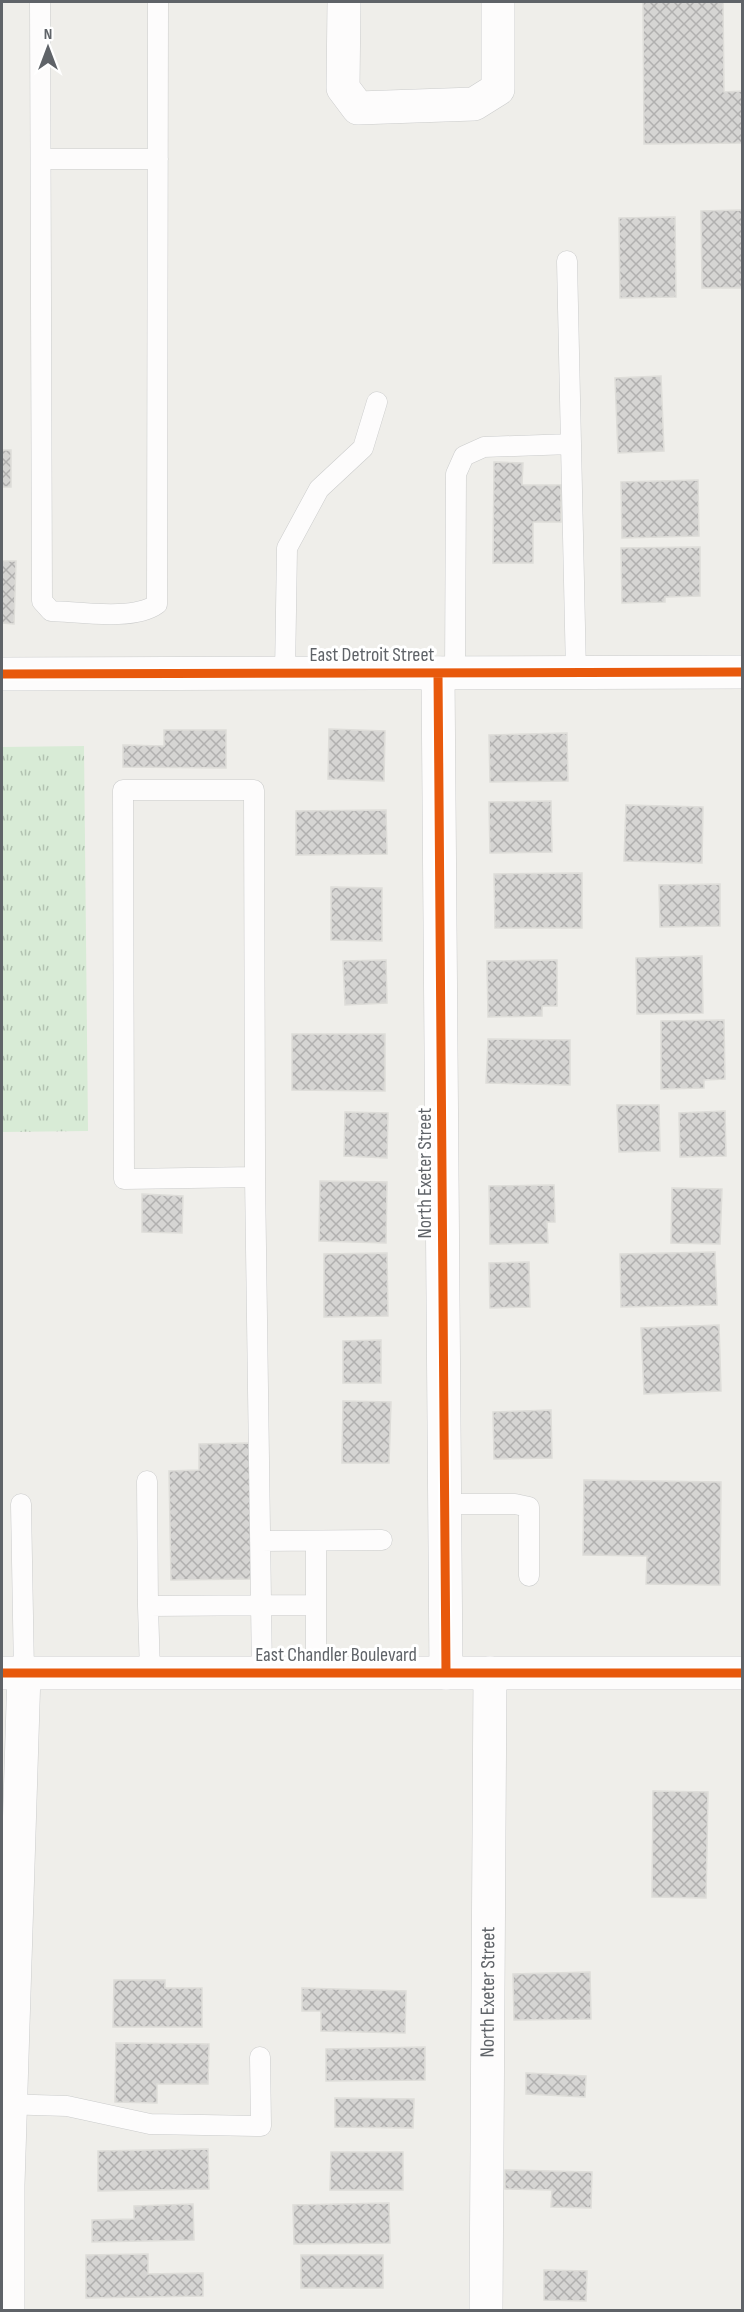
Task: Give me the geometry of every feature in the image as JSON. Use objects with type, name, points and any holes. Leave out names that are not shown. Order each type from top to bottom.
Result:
[{"type":"street","points":[[344,2],[343,88],[358,108],[474,104],[498,89],[498,2]]},
{"type":"street","name":"East Detroit Street","points":[[2,674],[742,672]]},
{"type":"street","name":"North Exeter Street","points":[[446,1673],[447,673]]},
{"type":"street","name":"East Chandler Boulevard","points":[[13,1673],[742,1672]]},
{"type":"street","points":[[8,2310],[6,2104],[13,1673]]},
{"type":"street","name":"North Exeter Street","points":[[486,2310],[490,1673]]},
{"type":"lane","points":[[40,2],[42,601],[51,611],[118,614],[150,609],[157,604],[158,2]]},
{"type":"lane","points":[[41,159],[158,159]]},
{"type":"lane","points":[[567,261],[576,673]]},
{"type":"lane","points":[[285,674],[286,548],[319,489],[363,448],[377,402]]},
{"type":"lane","points":[[447,673],[456,474],[464,456],[484,447],[571,444]]},
{"type":"lane","points":[[255,1177],[124,1179],[123,790],[254,790],[255,1177],[261,1673]]},
{"type":"lane","points":[[147,1481],[150,1673]]},
{"type":"lane","points":[[13,1673],[21,1504]]},
{"type":"lane","points":[[445,1504],[515,1504],[529,1507],[529,1576]]},
{"type":"lane","points":[[260,1541],[382,1540]]},
{"type":"lane","points":[[316,1541],[316,1673]]},
{"type":"lane","points":[[148,1606],[316,1605]]},
{"type":"lane","points":[[6,2104],[66,2106],[150,2124],[261,2126],[260,2057]]},
{"type":"green space","points":[[84,746],[88,1131],[2,1132],[2,747]]},
{"type":"building","points":[[643,2],[723,2],[724,92],[742,91],[742,143],[644,144]]},
{"type":"building","points":[[742,210],[742,288],[702,288],[701,211]]},
{"type":"building","points":[[675,217],[676,297],[620,298],[619,218]]},
{"type":"building","points":[[661,376],[664,451],[618,453],[615,378]]},
{"type":"building","points":[[2,450],[11,450],[11,487],[2,487]]},
{"type":"building","points":[[494,462],[523,463],[522,485],[561,485],[561,522],[533,522],[533,563],[493,563]]},
{"type":"building","points":[[698,480],[699,536],[622,538],[621,482]]},
{"type":"building","points":[[700,547],[700,596],[665,597],[665,602],[622,603],[621,548]]},
{"type":"building","points":[[2,561],[16,561],[14,624],[2,623]]},
{"type":"building","points":[[329,729],[385,731],[384,781],[328,779]]},
{"type":"building","points":[[164,730],[226,730],[226,768],[123,767],[123,745],[164,746]]},
{"type":"building","points":[[567,733],[568,781],[490,782],[489,735]]},
{"type":"building","points":[[551,801],[552,852],[490,853],[489,802]]},
{"type":"building","points":[[626,805],[703,807],[702,863],[624,861]]},
{"type":"building","points":[[386,810],[387,854],[296,855],[296,811]]},
{"type":"building","points":[[582,873],[582,928],[495,928],[494,874]]},
{"type":"building","points":[[720,884],[720,926],[660,927],[659,885]]},
{"type":"building","points":[[331,887],[382,888],[382,941],[331,940]]},
{"type":"building","points":[[702,956],[703,1013],[637,1014],[636,958]]},
{"type":"building","points":[[386,960],[387,1003],[345,1005],[343,961]]},
{"type":"building","points":[[557,960],[557,1006],[542,1006],[542,1016],[488,1017],[487,961]]},
{"type":"building","points":[[724,1020],[725,1079],[704,1080],[704,1088],[661,1089],[661,1021]]},
{"type":"building","points":[[292,1034],[385,1034],[385,1091],[292,1090]]},
{"type":"building","points":[[488,1039],[570,1040],[570,1085],[486,1083]]},
{"type":"building","points":[[617,1105],[659,1105],[660,1151],[619,1152]]},
{"type":"building","points":[[725,1111],[726,1156],[680,1157],[679,1113]]},
{"type":"building","points":[[345,1112],[388,1113],[387,1158],[344,1156]]},
{"type":"building","points":[[320,1181],[387,1182],[386,1243],[319,1241]]},
{"type":"building","points":[[554,1185],[555,1222],[547,1222],[548,1243],[490,1244],[489,1186]]},
{"type":"building","points":[[672,1188],[722,1189],[720,1244],[671,1243]]},
{"type":"building","points":[[142,1194],[183,1196],[182,1233],[142,1232]]},
{"type":"building","points":[[715,1252],[717,1305],[621,1307],[620,1254]]},
{"type":"building","points":[[387,1253],[388,1316],[324,1317],[324,1254]]},
{"type":"building","points":[[529,1262],[530,1307],[490,1308],[489,1263]]},
{"type":"building","points":[[719,1325],[721,1391],[644,1394],[641,1328]]},
{"type":"building","points":[[381,1340],[381,1383],[343,1383],[343,1341]]},
{"type":"building","points":[[343,1401],[391,1402],[389,1463],[342,1463]]},
{"type":"building","points":[[551,1410],[552,1458],[494,1459],[493,1412]]},
{"type":"building","points":[[249,1443],[251,1579],[171,1580],[169,1471],[199,1470],[199,1444]]},
{"type":"building","points":[[584,1480],[721,1482],[720,1585],[646,1584],[647,1556],[583,1555]]},
{"type":"building","points":[[653,1791],[708,1792],[706,1898],[652,1897]]},
{"type":"building","points":[[590,1972],[591,2019],[514,2020],[513,1974]]},
{"type":"building","points":[[114,1980],[165,1980],[165,1988],[202,1988],[202,2027],[113,2027]]},
{"type":"building","points":[[302,1988],[406,1991],[405,2033],[321,2031],[321,2011],[302,2011]]},
{"type":"building","points":[[116,2043],[209,2044],[208,2084],[157,2084],[157,2103],[115,2102]]},
{"type":"building","points":[[425,2047],[425,2080],[326,2081],[326,2049]]},
{"type":"building","points":[[526,2073],[586,2076],[585,2097],[526,2094]]},
{"type":"building","points":[[335,2098],[414,2099],[413,2128],[335,2127]]},
{"type":"building","points":[[208,2149],[209,2189],[98,2191],[98,2151]]},
{"type":"building","points":[[331,2152],[403,2152],[403,2190],[330,2190]]},
{"type":"building","points":[[505,2170],[592,2172],[591,2208],[551,2207],[552,2190],[505,2189]]},
{"type":"building","points":[[389,2203],[390,2243],[294,2244],[293,2205]]},
{"type":"building","points":[[193,2204],[194,2240],[92,2242],[92,2220],[134,2219],[134,2206]]},
{"type":"building","points":[[148,2254],[148,2274],[203,2273],[203,2296],[86,2298],[86,2255]]},
{"type":"building","points":[[301,2255],[383,2255],[383,2288],[301,2288]]},
{"type":"building","points":[[544,2270],[587,2271],[586,2301],[544,2300]]},
{"type":"cycle path","points":[[2,674],[742,672]]},
{"type":"cycle path","points":[[438,673],[446,1673]]},
{"type":"cycle path","points":[[2,1673],[742,1673]]}]
